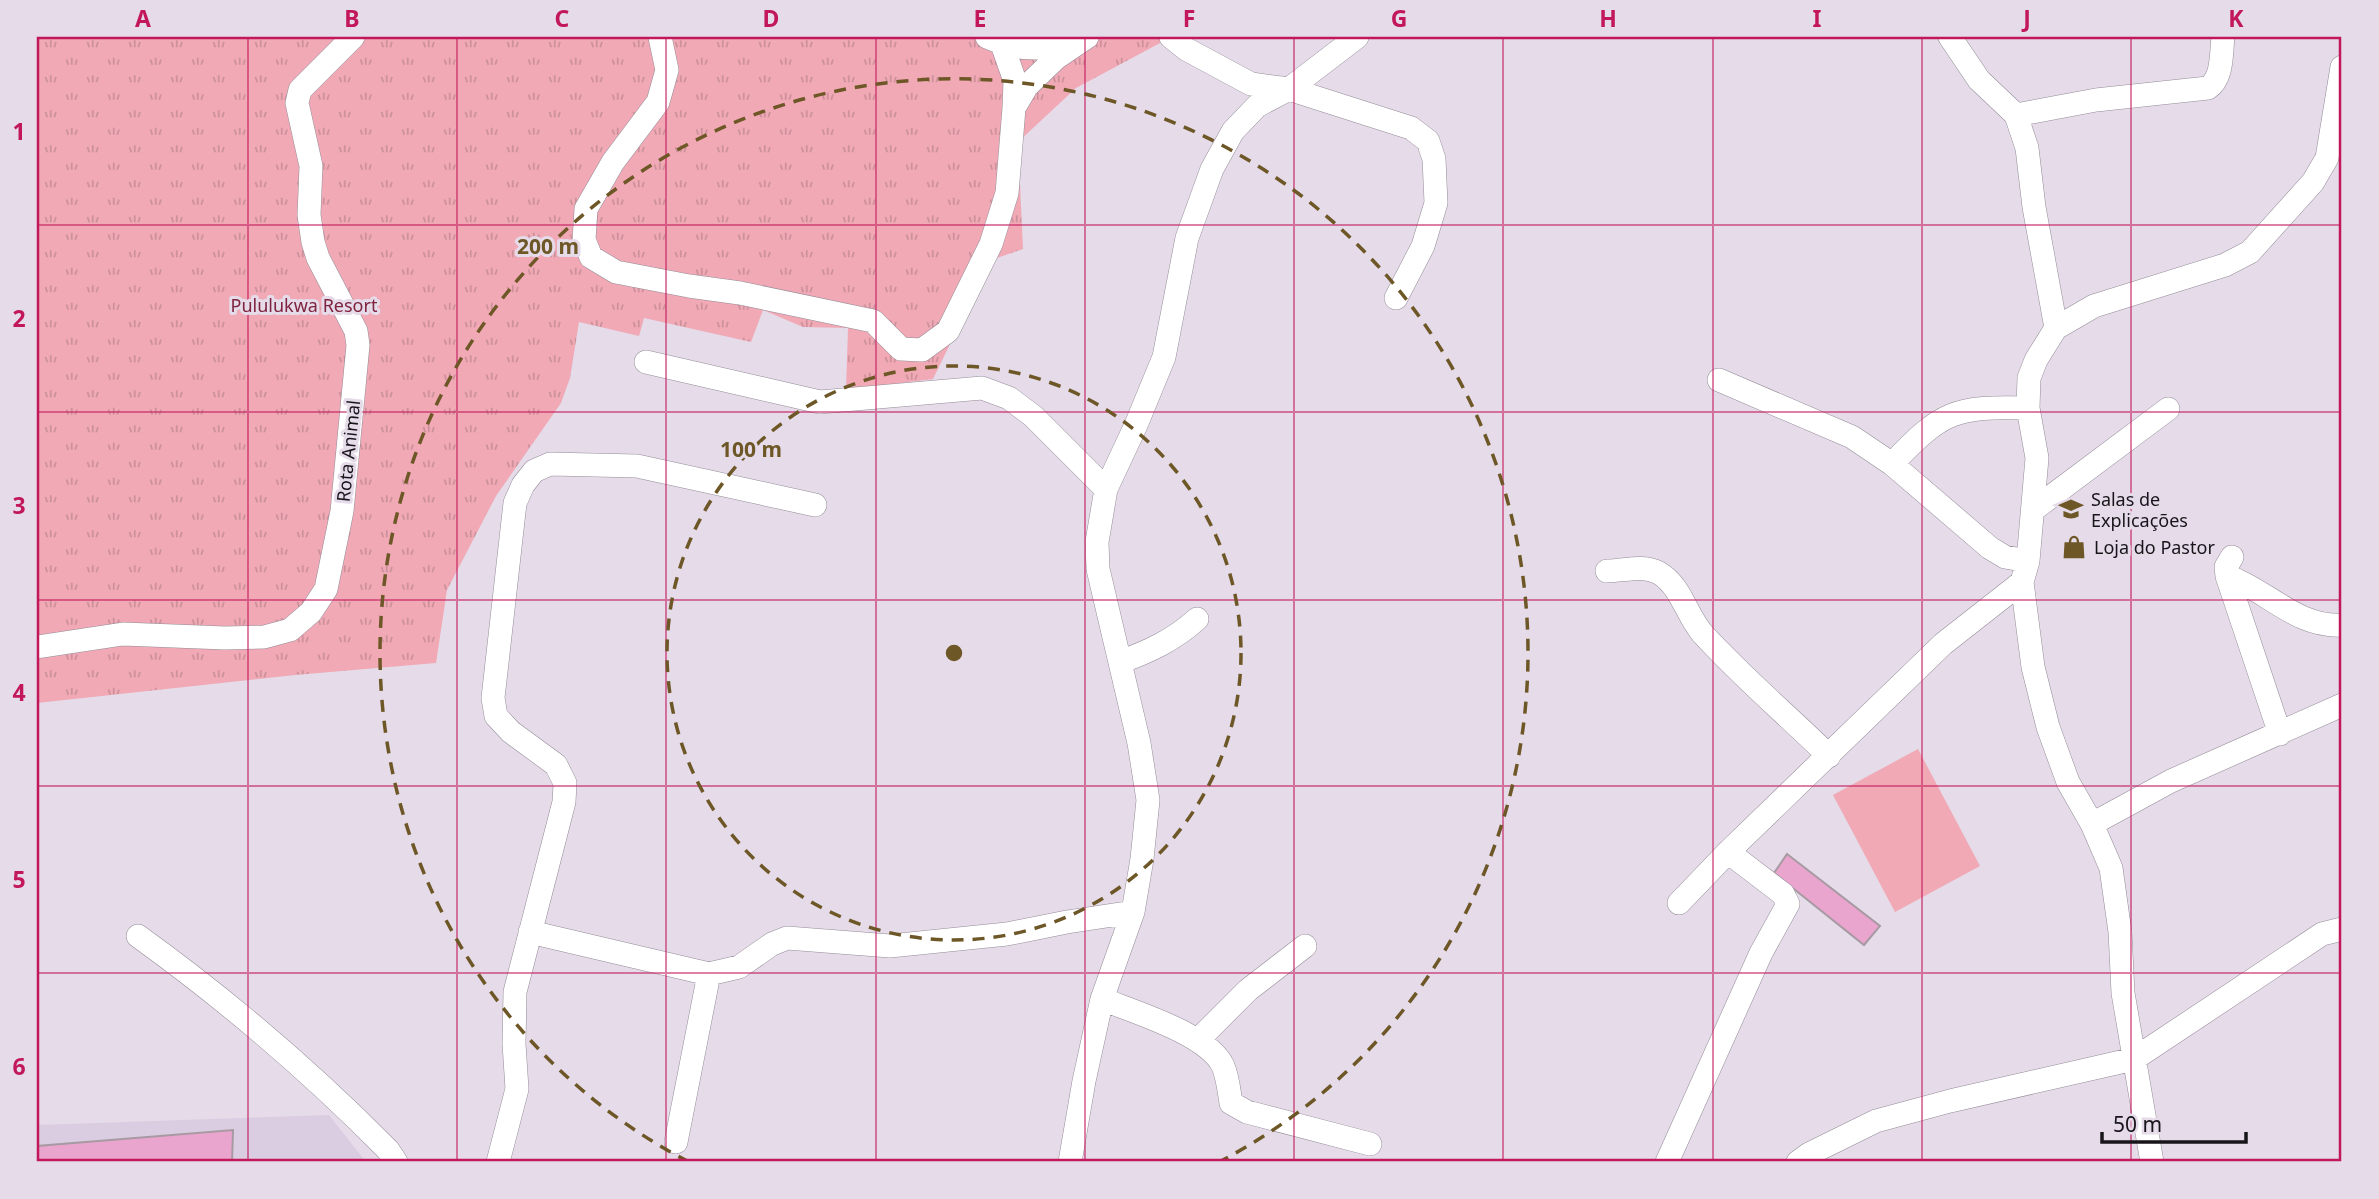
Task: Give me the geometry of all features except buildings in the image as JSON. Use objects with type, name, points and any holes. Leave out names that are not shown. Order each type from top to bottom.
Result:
[{"type":"street","name":"Rota Animal","points":[[37,647],[122,634],[264,637],[290,630],[311,612],[326,589],[342,510],[358,345],[351,321],[318,258],[313,242],[309,215],[311,166],[297,103],[300,90],[354,37]]},
{"type":"street","points":[[660,37],[667,70],[658,102],[613,162],[586,209],[584,240],[592,257],[616,272],[740,293],[873,321],[901,349],[922,350],[948,331],[991,244],[1007,193],[1015,81],[994,40]]},
{"type":"street","points":[[994,40],[1020,49],[1037,49],[1080,37]]},
{"type":"street","points":[[1014,108],[1027,86],[1056,58],[1087,37]]},
{"type":"street","points":[[1170,37],[1233,76],[1251,83],[1289,89],[1411,128],[1428,141],[1434,159],[1436,203],[1423,246],[1396,298]]},
{"type":"street","points":[[1070,1162],[1102,999],[1133,912],[1142,859],[1147,800],[1139,743],[1098,569],[1097,542],[1106,489],[1164,357],[1187,238],[1212,169],[1233,131],[1257,106],[1289,89],[1357,37]]},
{"type":"street","points":[[1950,37],[1979,80],[2015,115],[2029,158],[2034,206],[2056,328]]},
{"type":"street","points":[[2015,115],[2096,100],[2208,88],[2215,83],[2218,76],[2223,37]]},
{"type":"street","points":[[2152,1162],[2123,993],[2120,932],[2111,868],[2092,824],[2068,782],[2048,727],[2033,667],[2025,572],[2037,458],[2028,408],[2029,378],[2036,360],[2056,328],[2094,306],[2225,265],[2250,252],[2313,182],[2327,158],[2342,67]]},
{"type":"street","points":[[646,362],[820,402],[982,388],[1009,398],[1033,416],[1106,489]]},
{"type":"street","points":[[1719,380],[1852,437],[1892,464],[1990,548],[2025,572]]},
{"type":"street","points":[[1892,464],[1938,421],[1961,411],[1987,407],[2028,408]]},
{"type":"street","points":[[2033,510],[2168,409]]},
{"type":"street","points":[[498,1162],[517,1089],[515,992],[564,802],[565,783],[556,765],[511,732],[496,716],[493,698],[515,503],[523,485],[534,471],[550,464],[637,466],[815,505]]},
{"type":"street","points":[[2280,734],[2230,566],[2255,589],[2297,616],[2327,626],[2342,625]]},
{"type":"street","points":[[1607,571],[1643,567],[1668,579],[1702,632],[1829,756]]},
{"type":"street","points":[[1679,903],[1943,644],[2025,572]]},
{"type":"street","points":[[1120,662],[1166,642],[1197,619]]},
{"type":"street","points":[[2092,824],[2171,781],[2342,705]]},
{"type":"street","points":[[1667,1162],[1761,953],[1788,905],[1783,894],[1728,852]]},
{"type":"street","points":[[530,932],[709,974],[739,967],[772,944],[787,938],[890,946],[1007,934],[1133,912]]},
{"type":"street","points":[[1798,1162],[1833,1153],[1876,1121],[1950,1101],[2134,1059],[2322,934],[2342,929]]},
{"type":"street","points":[[138,936],[185,970],[326,1088],[388,1150],[396,1162]]},
{"type":"street","points":[[1198,1040],[1248,990],[1305,946]]},
{"type":"street","points":[[676,1142],[709,974]]},
{"type":"street","points":[[1102,999],[1198,1040],[1222,1064],[1231,1103],[1247,1112],[1370,1144]]},
{"type":"shaded area","points":[[329,1115],[366,1162],[37,1162],[37,1125]]},
{"type":"green space","name":"Pululukwa Resort","points":[[37,37],[1162,37],[1162,42],[1076,88],[1018,142],[1023,249],[991,260],[933,379],[846,390],[848,328],[803,327],[763,310],[751,342],[644,318],[639,336],[579,322],[570,378],[561,403],[496,496],[447,590],[436,663],[295,675],[37,703]]},
{"type":"green space","points":[[1918,749],[1980,866],[1895,912],[1833,795]]},
{"type":"place","name":"Salas de Explicações","points":[[2071,509]]},
{"type":"place","name":"Loja do Pastor","points":[[2074,547]]}]
